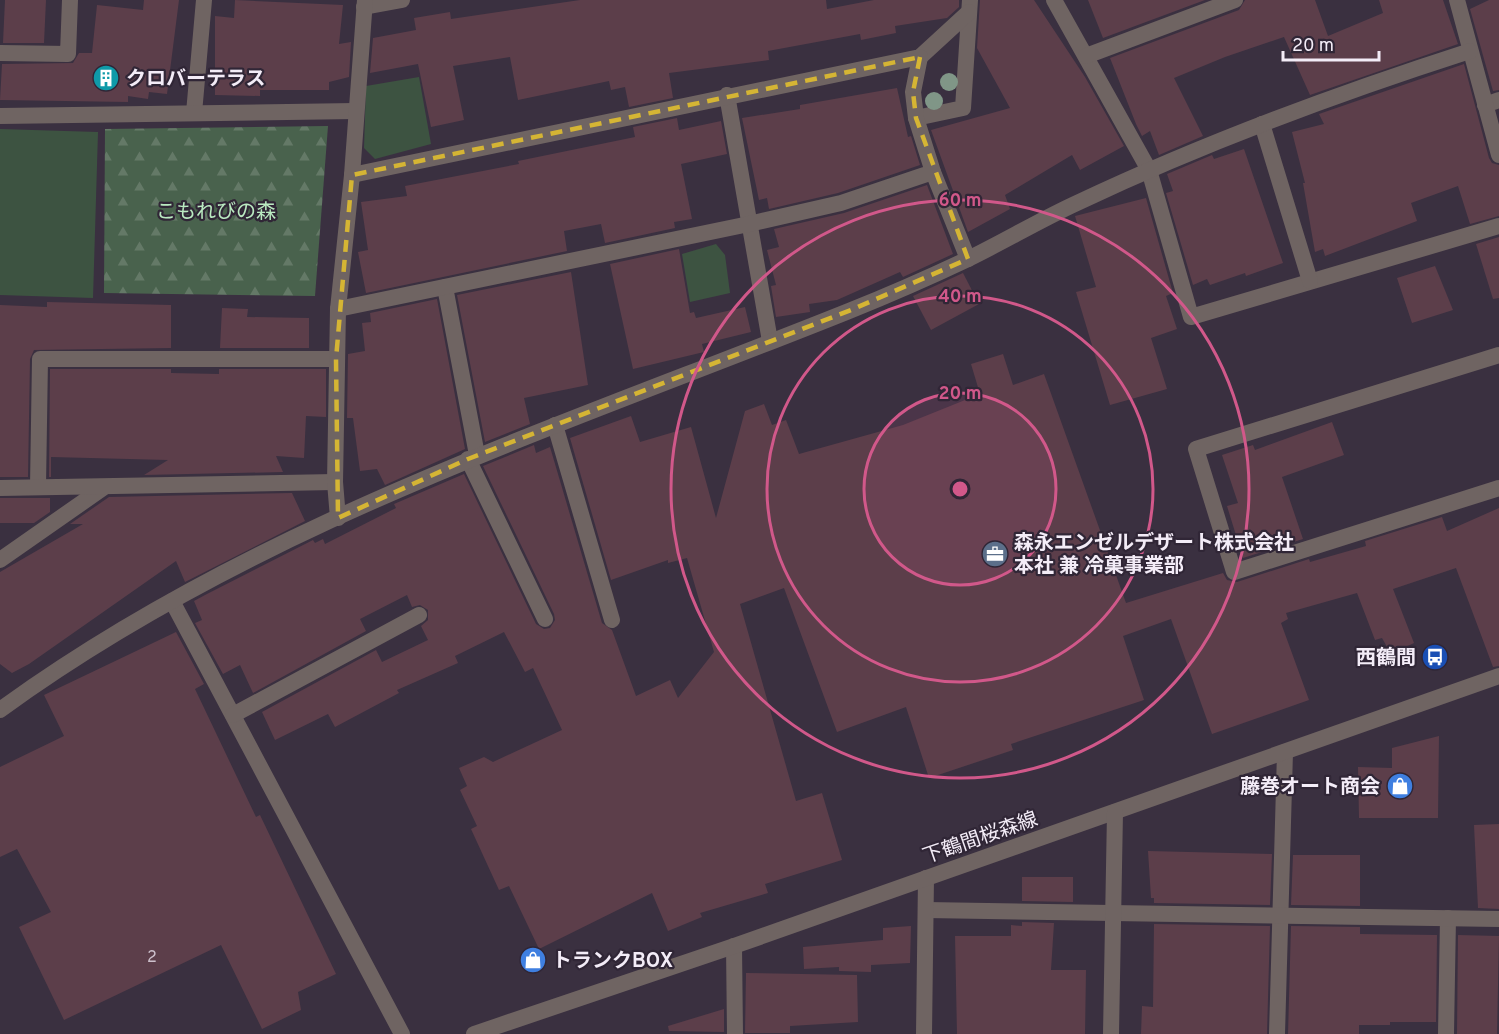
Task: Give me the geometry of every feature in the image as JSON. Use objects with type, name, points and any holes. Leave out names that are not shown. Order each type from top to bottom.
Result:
[{"type":"street","points":[[0,53],[68,54],[70,0]]},
{"type":"street","points":[[194,113],[204,0]]},
{"type":"street","points":[[338,518],[335,482],[338,309],[352,175],[364,3],[402,0]]},
{"type":"street","points":[[1054,0],[1149,170],[1191,317],[1499,226]]},
{"type":"street","points":[[1086,56],[1235,0]]},
{"type":"street","points":[[1457,0],[1470,51],[1492,102],[1499,156]]},
{"type":"street","points":[[968,259],[933,171],[916,118],[913,92],[920,57],[969,6]]},
{"type":"street","points":[[916,118],[963,108],[969,6]]},
{"type":"street","points":[[0,710],[81,654],[172,601],[338,518],[473,457],[851,310],[968,259],[1074,204],[1149,170],[1366,85],[1470,51]]},
{"type":"street","points":[[352,175],[726,95],[920,57]]},
{"type":"street","points":[[726,95],[770,341]]},
{"type":"street","points":[[0,116],[355,111]]},
{"type":"street","points":[[1262,124],[1310,281]]},
{"type":"street","points":[[338,309],[841,203],[933,171]]},
{"type":"street","points":[[445,287],[473,457],[545,619]]},
{"type":"street","points":[[1499,355],[1196,449],[1234,572],[1499,488]]},
{"type":"street","points":[[38,486],[40,359],[336,359]]},
{"type":"street","points":[[555,425],[612,620]]},
{"type":"street","points":[[0,488],[38,486],[103,488],[335,482]]},
{"type":"street","points":[[0,560],[103,488]]},
{"type":"street","points":[[172,601],[402,1034]]},
{"type":"street","points":[[233,715],[419,615]]},
{"type":"street","name":"下鶴間桜森線","points":[[474,1034],[734,946],[1499,676]]},
{"type":"street","points":[[1277,1034],[1278,916],[1285,752]]},
{"type":"street","points":[[1111,1034],[1115,812]]},
{"type":"street","points":[[924,1034],[926,878]]},
{"type":"street","points":[[926,910],[1499,919]]},
{"type":"street","points":[[1446,1034],[1448,918]]},
{"type":"street","points":[[734,946],[735,1034]]},
{"type":"highlighted area","points":[[920,57],[913,92],[916,118],[968,259],[851,310],[468,459],[338,518],[336,359],[352,175]]},
{"type":"green space","points":[[419,77],[431,144],[375,159],[364,148],[366,86]]},
{"type":"green space","name":"こもれびの森","points":[[328,126],[315,296],[104,293],[105,129]]},
{"type":"green space","points":[[0,129],[98,132],[93,298],[0,295]]},
{"type":"green space","points":[[716,244],[725,255],[730,293],[690,302],[682,254]]},
{"type":"building","points":[[5,0],[46,0],[44,43],[3,43]]},
{"type":"building","points":[[144,0],[179,0],[167,94],[149,92],[148,99],[128,96],[128,102],[0,100],[2,64],[73,63],[79,53],[92,53],[97,5],[143,10]]},
{"type":"building","points":[[235,0],[343,5],[339,44],[351,42],[349,77],[329,82],[329,90],[260,90],[260,96],[215,95],[215,16],[234,18]]},
{"type":"building","points":[[580,0],[826,0],[827,9],[874,0],[959,0],[959,7],[947,18],[895,26],[896,33],[861,40],[860,34],[768,51],[769,60],[669,73],[673,98],[629,107],[625,87],[611,90],[609,81],[518,100],[510,57],[453,66],[464,120],[431,127],[418,64],[370,73],[373,38],[416,30],[414,18],[450,12],[451,19]]},
{"type":"building","points":[[980,0],[1034,0],[1085,77],[1124,146],[1080,170],[1072,155],[1005,195],[1010,209],[968,232],[931,130],[1010,108],[977,48]]},
{"type":"building","points":[[1088,0],[1205,0],[1103,38]]},
{"type":"building","points":[[1245,0],[1315,0],[1328,36],[1383,13],[1379,0],[1443,0],[1458,44],[1310,95],[1284,37],[1225,57],[1174,78],[1203,136],[1159,155],[1150,131],[1142,136],[1110,58],[1239,10]]},
{"type":"building","points":[[1489,0],[1499,0],[1499,90],[1493,91],[1470,9]]},
{"type":"building","points":[[1464,64],[1489,158],[1492,163],[1499,165],[1499,216],[1470,224],[1458,186],[1411,203],[1417,221],[1325,256],[1323,249],[1315,252],[1303,183],[1305,183],[1292,132],[1324,124],[1319,114]]},
{"type":"building","points":[[897,88],[908,137],[911,136],[920,165],[838,193],[769,209],[767,198],[759,200],[742,118],[800,109],[800,105]]},
{"type":"building","points":[[677,118],[679,130],[721,121],[727,154],[681,164],[692,219],[674,222],[675,228],[605,243],[601,224],[564,231],[567,251],[366,293],[358,252],[368,250],[361,202],[407,196],[405,186],[519,164],[518,161],[635,137],[633,127]]},
{"type":"building","points":[[1244,149],[1283,263],[1210,285],[1207,279],[1193,285],[1166,193],[1173,191],[1167,174],[1212,155],[1214,159]]},
{"type":"building","points":[[927,185],[953,254],[903,277],[900,272],[837,300],[809,304],[810,312],[776,317],[771,286],[776,285],[767,250],[779,247],[774,229],[844,213]]},
{"type":"building","points":[[1146,198],[1173,293],[1166,296],[1177,329],[1151,338],[1167,389],[1110,405],[1076,292],[1096,287],[1075,216]]},
{"type":"building","points":[[1499,237],[1499,298],[1493,299],[1476,244]]},
{"type":"building","points":[[679,249],[690,313],[694,312],[696,318],[745,307],[751,332],[702,344],[704,352],[633,369],[610,264]]},
{"type":"building","points":[[1435,266],[1453,310],[1412,323],[1397,278]]},
{"type":"building","points":[[571,272],[588,385],[524,398],[530,424],[485,442],[457,295]]},
{"type":"building","points":[[963,273],[979,304],[931,330],[913,296]]},
{"type":"building","points":[[437,299],[465,449],[385,485],[377,469],[360,471],[353,418],[347,418],[348,354],[365,351],[362,323],[371,322],[370,313]]},
{"type":"building","points":[[47,302],[171,305],[171,348],[34,350],[30,359],[28,477],[0,477],[0,305],[47,307]]},
{"type":"building","points":[[222,308],[248,309],[247,317],[309,318],[309,348],[220,348]]},
{"type":"building","points":[[1003,354],[1013,385],[1044,374],[1126,603],[1223,573],[1227,580],[1237,582],[1309,559],[1310,562],[1366,546],[1365,541],[1442,517],[1447,531],[1499,508],[1499,666],[1493,667],[1456,568],[1393,589],[1414,643],[1391,654],[1382,638],[1375,640],[1357,593],[1286,613],[1288,619],[1281,623],[1309,700],[1212,734],[1171,619],[1123,636],[1144,700],[1011,744],[1013,750],[929,778],[906,707],[837,732],[784,588],[740,604],[796,801],[822,793],[842,860],[765,884],[768,893],[700,913],[702,917],[668,931],[652,893],[539,949],[509,886],[499,890],[471,829],[477,826],[460,790],[467,786],[459,768],[484,757],[493,762],[562,730],[533,668],[525,672],[504,632],[455,656],[458,663],[397,690],[399,693],[335,727],[328,714],[275,740],[262,712],[376,650],[382,662],[428,640],[421,626],[428,620],[428,610],[420,605],[412,607],[407,595],[360,619],[366,631],[253,693],[240,665],[223,674],[195,623],[202,620],[194,601],[313,540],[315,543],[323,539],[325,544],[396,508],[394,504],[464,474],[536,624],[544,629],[550,628],[555,620],[554,614],[483,466],[534,445],[536,453],[550,447],[602,623],[612,630],[636,696],[670,680],[678,698],[714,652],[687,558],[668,563],[668,560],[611,580],[570,438],[631,416],[640,442],[691,427],[716,518],[745,411],[764,404],[772,425],[786,420],[799,454],[903,425],[980,394],[971,364]]},
{"type":"building","points":[[50,369],[171,369],[171,373],[219,374],[219,369],[326,369],[326,417],[306,416],[304,458],[276,456],[283,472],[144,475],[168,460],[51,457],[51,477],[49,477]]},
{"type":"building","points":[[1332,422],[1344,455],[1282,477],[1303,539],[1243,558],[1227,506],[1238,503],[1222,455],[1253,445],[1255,450]]},
{"type":"building","points":[[292,493],[305,521],[185,582],[176,561],[29,664],[12,673],[0,664],[0,572],[83,524],[70,524],[109,497]]},
{"type":"building","points":[[0,498],[50,498],[50,512],[34,523],[0,523]]},
{"type":"building","points":[[176,632],[204,684],[195,689],[256,817],[260,815],[336,974],[298,992],[301,1010],[262,1029],[221,945],[64,1020],[19,927],[51,912],[17,849],[0,857],[0,767],[64,736],[44,695]]},
{"type":"building","points":[[1439,736],[1438,818],[1359,818],[1358,767],[1392,768],[1392,748]]},
{"type":"building","points":[[1499,824],[1499,909],[1478,908],[1474,825]]},
{"type":"building","points":[[1148,851],[1272,854],[1270,905],[1154,903],[1154,898],[1151,898]]},
{"type":"building","points":[[1293,855],[1360,855],[1360,906],[1291,905]]},
{"type":"building","points":[[1022,877],[1073,877],[1073,902],[1022,901]]},
{"type":"building","points":[[1022,922],[1054,923],[1051,970],[1086,970],[1085,1034],[957,1034],[955,936],[1011,936],[1011,925],[1022,926]]},
{"type":"building","points":[[1154,924],[1270,926],[1267,1034],[1141,1034],[1142,1006],[1153,1007]]},
{"type":"building","points":[[911,926],[910,963],[871,965],[871,972],[839,971],[839,967],[804,969],[803,947],[883,940],[883,928]]},
{"type":"building","points":[[1291,926],[1360,927],[1360,934],[1437,935],[1436,1022],[1359,1025],[1359,1034],[1288,1034]]},
{"type":"building","points":[[1458,935],[1499,936],[1497,1034],[1457,1034]]},
{"type":"building","points":[[746,973],[857,975],[858,1022],[790,1026],[790,1033],[745,1033]]},
{"type":"building","points":[[724,1009],[724,1032],[669,1031],[668,1026]]},
{"type":"place","name":"クロバーテラス","points":[[106,78]]},
{"type":"place","name":"森永エンゼルデザート株式会社 本社 兼 冷菓事業部","points":[[995,554]]},
{"type":"place","name":"西鶴間","points":[[1435,657]]},
{"type":"place","name":"藤巻オート商会","points":[[1400,786]]},
{"type":"place","name":"トランクBOX","points":[[533,960]]}]
